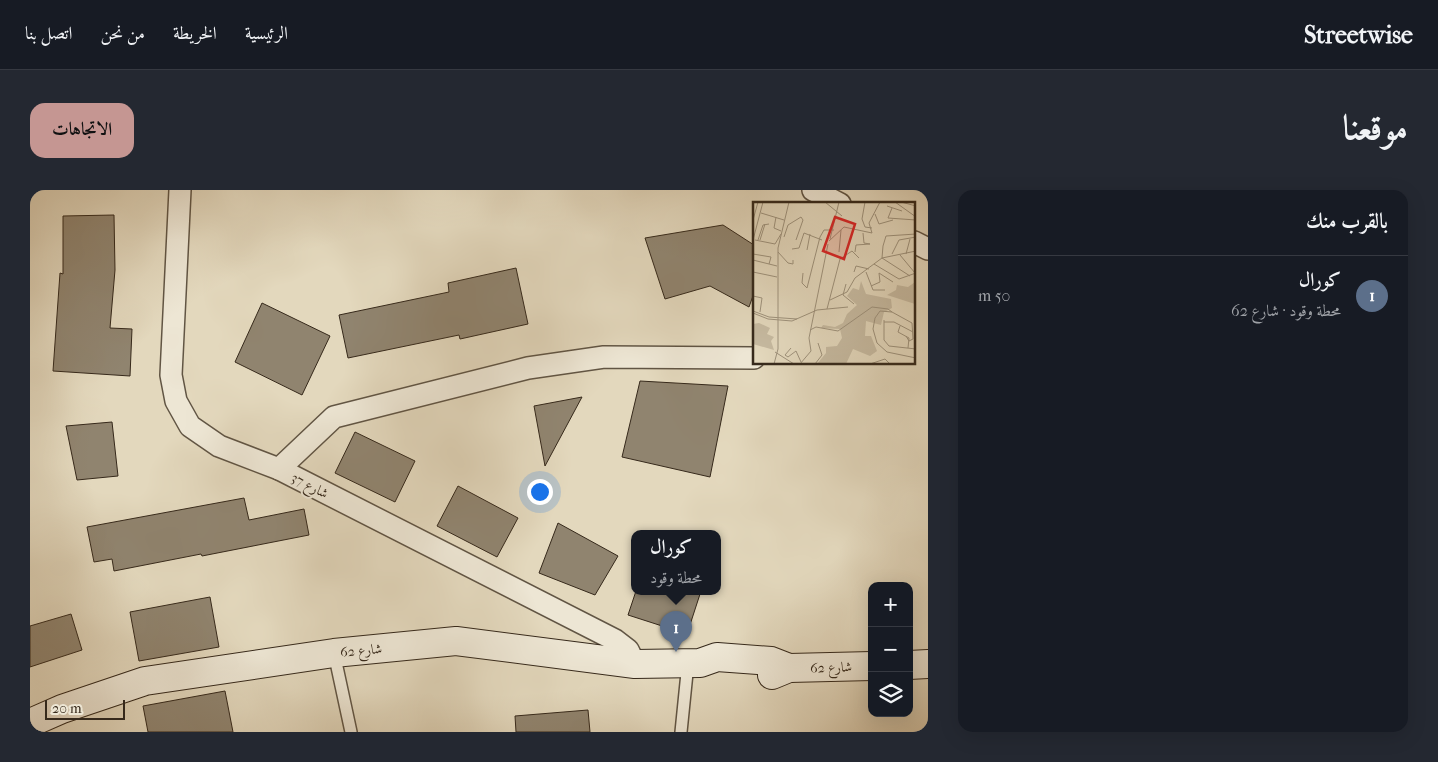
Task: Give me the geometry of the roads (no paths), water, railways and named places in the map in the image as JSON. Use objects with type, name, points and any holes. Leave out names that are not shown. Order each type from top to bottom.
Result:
[{"type":"street","name":"شارع 37","points":[[180,190],[171,375],[176,401],[190,426],[219,446],[279,470],[615,640],[628,650],[635,664]]},
{"type":"street","points":[[813,190],[836,202]]},
{"type":"street","points":[[916,243],[928,249]]},
{"type":"street","points":[[279,470],[334,417],[528,368],[604,357],[753,358]]},
{"type":"street","name":"شارع 62","points":[[30,723],[145,681],[334,653],[456,642],[635,664],[694,663],[717,657],[771,660],[789,668],[868,666]]},
{"type":"street","points":[[913,665],[928,664]]},
{"type":"lane","points":[[334,653],[351,732]]},
{"type":"lane","points":[[681,732],[694,663]]},
{"type":"place","name":"كورال","points":[[676,652]]}]
